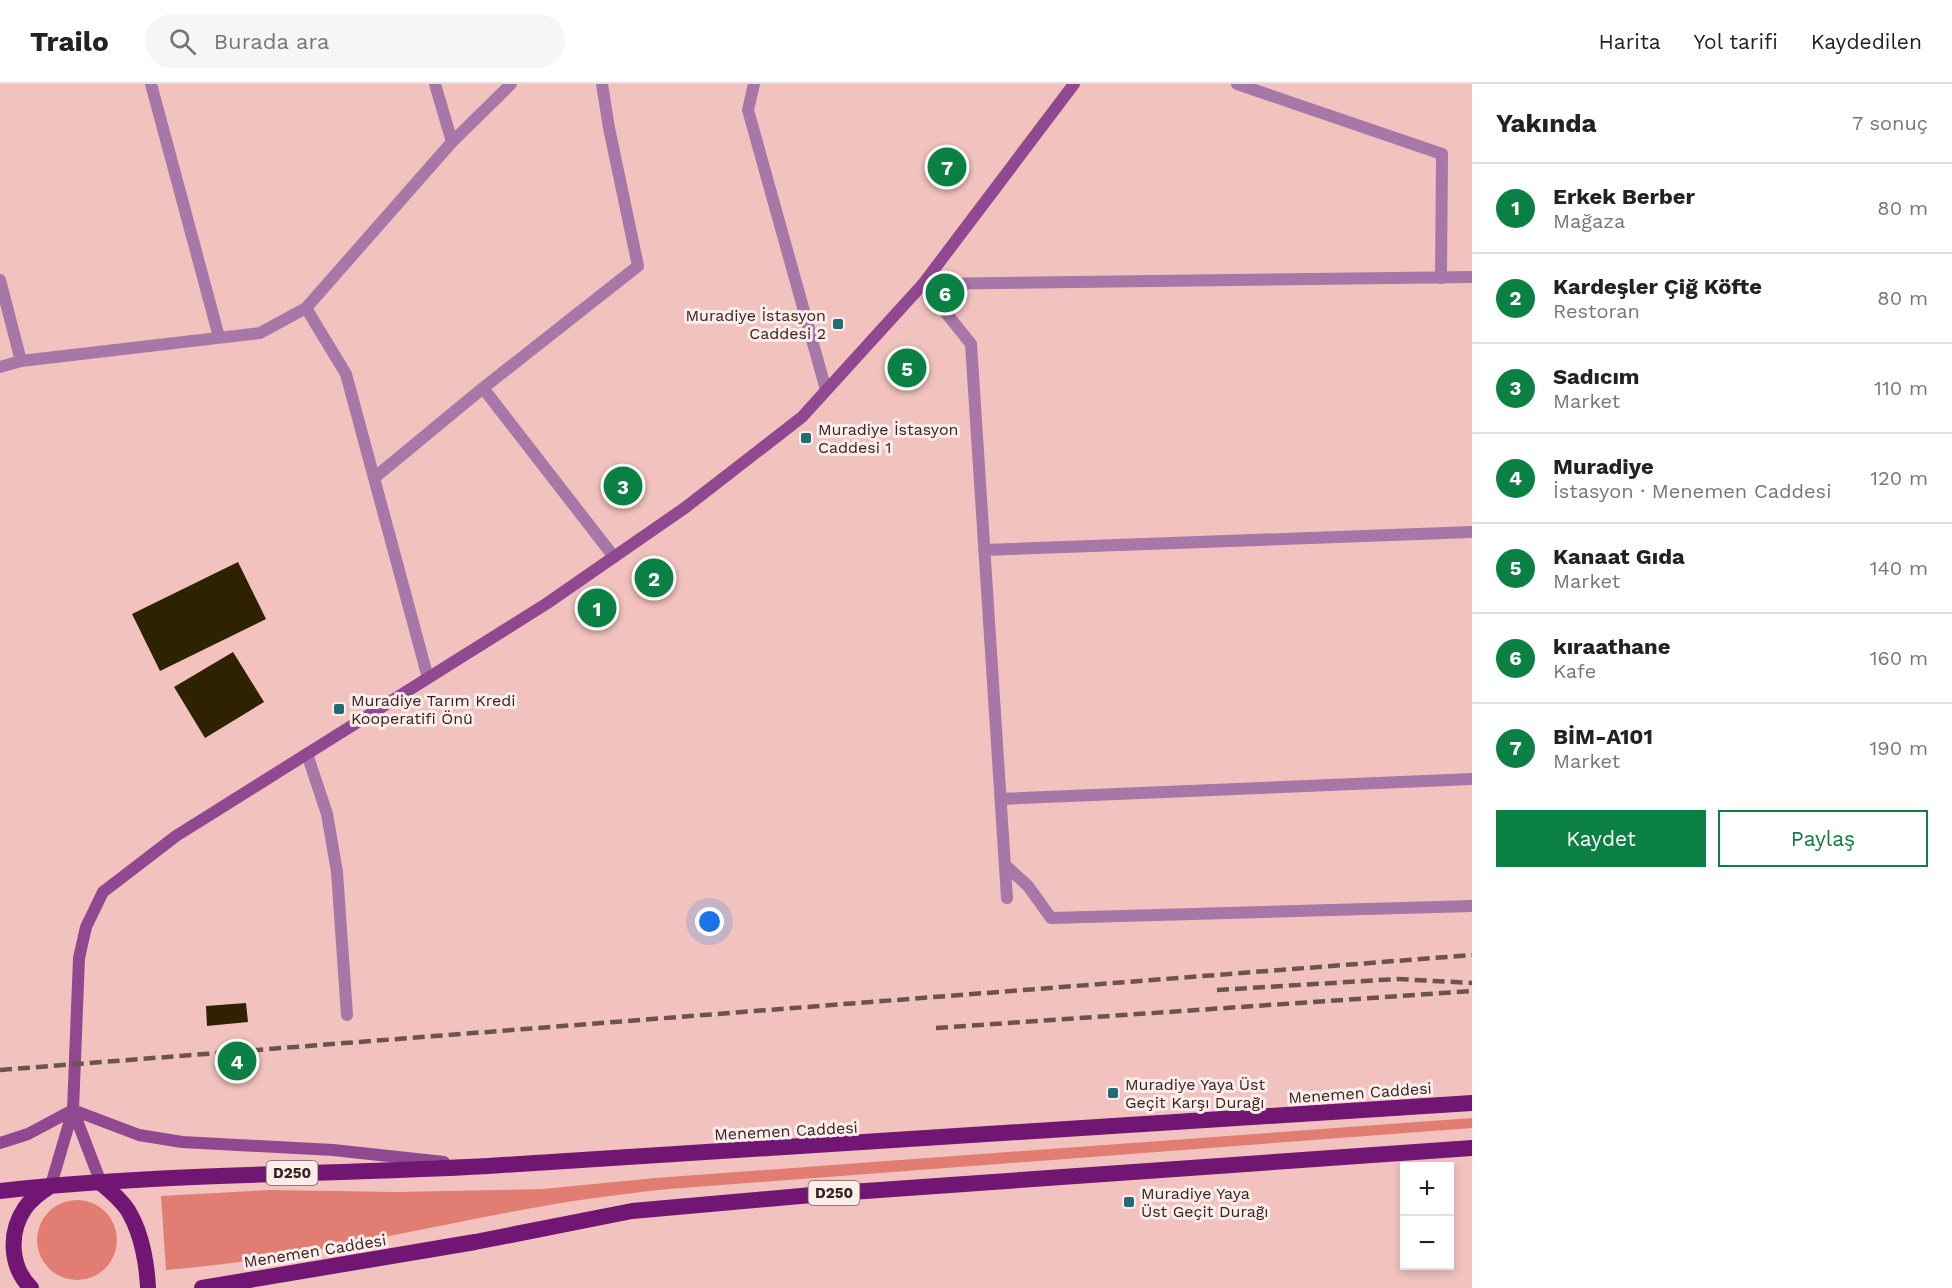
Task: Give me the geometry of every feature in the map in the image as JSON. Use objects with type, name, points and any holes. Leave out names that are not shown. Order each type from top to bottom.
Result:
[{"type":"highway","name":"Menemen Caddesi","points":[[0,1191],[51,1185],[167,1178],[483,1167],[983,1137],[1472,1103]]},
{"type":"highway","name":"Menemen Caddesi","points":[[202,1288],[476,1242],[632,1211],[834,1193],[1472,1148]]},
{"type":"highway","points":[[101,1183],[130,1213],[145,1262],[148,1288]]},
{"type":"highway","points":[[31,1288],[16,1265],[13,1245],[16,1225],[25,1207],[51,1185]]},
{"type":"main road","points":[[51,1185],[73,1110],[79,958],[86,927],[103,892],[176,836],[546,604],[686,507],[802,417],[923,284],[1074,84]]},
{"type":"main road","points":[[0,1143],[51,1124],[73,1110]]},
{"type":"main road","points":[[73,1110],[139,1135],[171,1140],[333,1150],[483,1167]]},
{"type":"main road","points":[[73,1110],[101,1183]]},
{"type":"street","points":[[151,84],[219,338]]},
{"type":"street","points":[[435,84],[452,142]]},
{"type":"street","points":[[0,367],[21,361],[260,333],[306,308],[452,142],[511,84]]},
{"type":"street","points":[[374,478],[483,388],[638,266],[602,84]]},
{"type":"street","points":[[754,84],[748,110],[826,390]]},
{"type":"street","points":[[1237,84],[1442,154],[1441,278]]},
{"type":"street","points":[[923,284],[1472,277]]},
{"type":"street","points":[[0,280],[21,361]]},
{"type":"street","points":[[923,284],[971,344],[1007,898]]},
{"type":"street","points":[[306,308],[346,374],[428,678]]},
{"type":"street","points":[[483,388],[614,557]]},
{"type":"street","points":[[984,550],[1472,532]]},
{"type":"street","points":[[307,754],[327,814],[337,872],[347,1015]]},
{"type":"street","points":[[1001,799],[1472,779]]},
{"type":"street","points":[[1005,865],[1028,886],[1051,918],[1472,906]]},
{"type":"shaded area","points":[[1472,1118],[1472,1128],[657,1190],[558,1204],[261,1259],[166,1270],[161,1196],[269,1190],[397,1192],[543,1189],[655,1178]]},
{"type":"shaded area","points":[[77,1200],[92,1203],[105,1212],[114,1225],[117,1240],[114,1255],[105,1268],[92,1277],[77,1280],[62,1277],[49,1268],[40,1255],[37,1240],[40,1225],[49,1212],[62,1203]]},
{"type":"building","points":[[238,562],[266,619],[160,671],[132,614]]},
{"type":"building","points":[[233,652],[264,702],[205,738],[174,687]]},
{"type":"building","points":[[246,1003],[248,1022],[207,1026],[206,1006]]},
{"type":"railway","points":[[0,1070],[1472,955]]},
{"type":"railway","points":[[1217,990],[1397,979],[1472,983]]},
{"type":"railway","points":[[936,1028],[1472,991]]},
{"type":"place","name":"BİM-A101","points":[[947,167]]},
{"type":"place","name":"kıraathane","points":[[945,293]]},
{"type":"place","name":"Muradiye İstasyon Caddesi 2","points":[[838,324]]},
{"type":"place","name":"Kanaat Gıda","points":[[907,368]]},
{"type":"place","name":"Muradiye İstasyon Caddesi 1","points":[[806,438]]},
{"type":"place","name":"Sadıcım","points":[[623,486]]},
{"type":"place","name":"Kardeşler Çiğ Köfte","points":[[654,578]]},
{"type":"place","name":"Erkek Berber","points":[[597,608]]},
{"type":"place","name":"Muradiye Tarım Kredi Kooperatifi Önü","points":[[339,709]]},
{"type":"place","name":"Muradiye","points":[[237,1061]]},
{"type":"place","name":"Muradiye Yaya Üst Geçit Karşı Durağı","points":[[1113,1093]]},
{"type":"place","name":"Muradiye Yaya Üst Geçit Durağı","points":[[1129,1202]]}]
